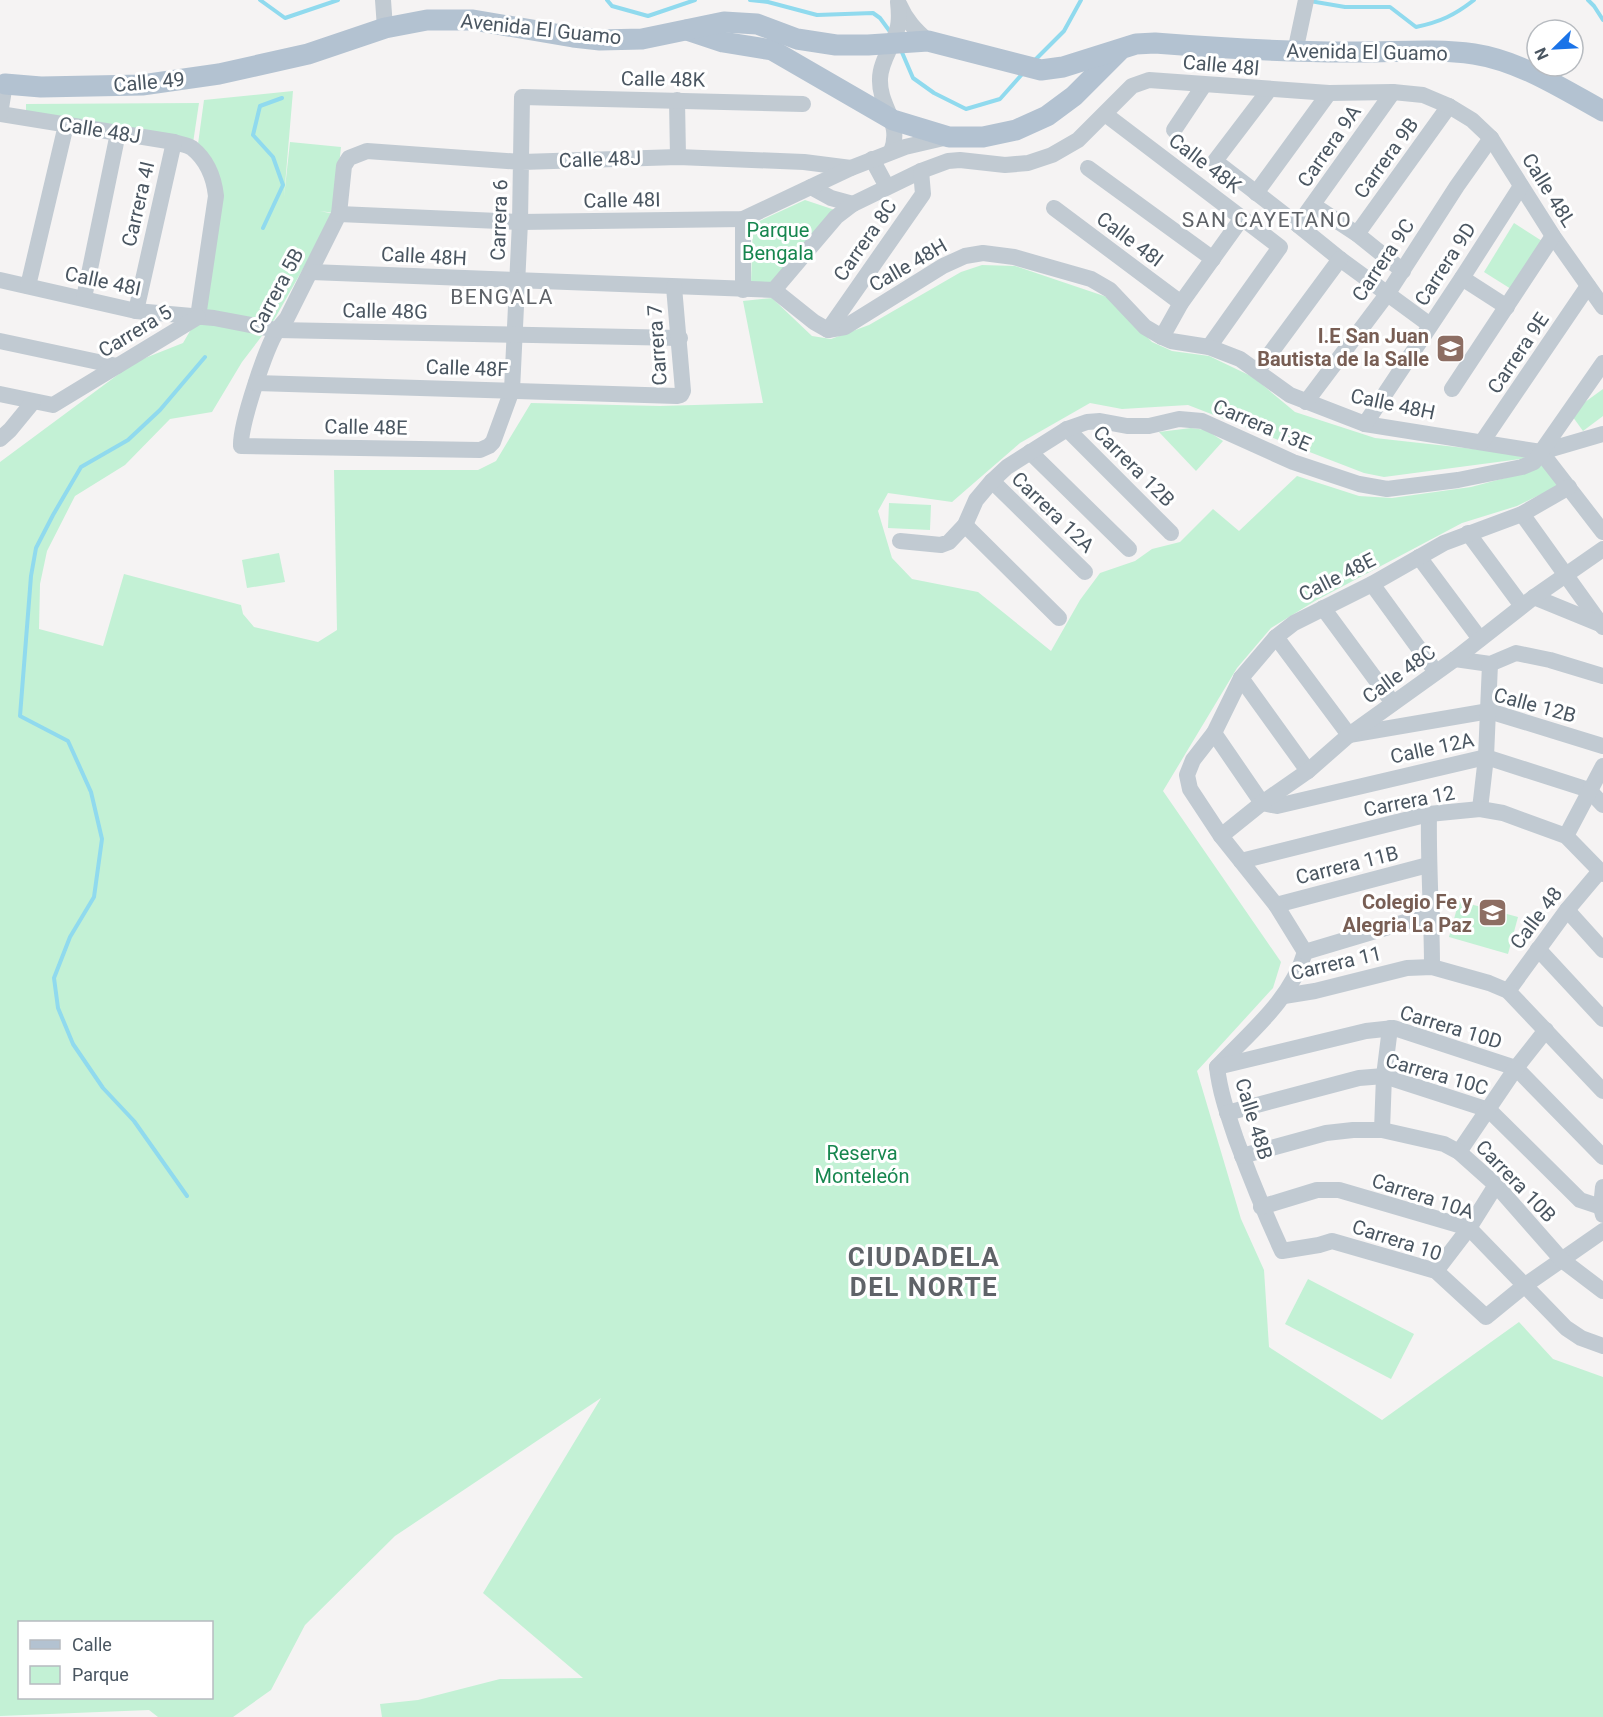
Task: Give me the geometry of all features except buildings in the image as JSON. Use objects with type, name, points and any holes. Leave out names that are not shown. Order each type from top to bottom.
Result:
[{"type":"main road","name":"Avenida El Guamo","points":[[291,58],[339,45],[385,28],[427,20],[473,20],[600,40],[642,39],[724,22],[758,24],[798,39],[836,45],[868,45],[908,40],[1041,70],[1063,67],[1136,44],[1155,43],[1295,52],[1475,54],[1505,63],[1550,82],[1603,111]]},
{"type":"main road","name":"Avenida El Guamo","points":[[687,30],[723,42],[772,50],[893,120],[949,137],[983,137],[1016,130],[1047,116],[1074,96],[1119,50]]},
{"type":"main road","name":"Calle 49","points":[[2,84],[41,87],[142,86],[219,74],[291,58]]},
{"type":"main road","points":[[1063,67],[1074,79],[1076,88],[1074,96]]},
{"type":"street","points":[[383,0],[385,28]]},
{"type":"street","points":[[898,1],[899,21],[908,40]]},
{"type":"street","points":[[891,152],[895,136],[893,120],[881,94],[881,71],[915,30],[905,17],[898,1]]},
{"type":"street","points":[[1295,52],[1305,5]]},
{"type":"street","name":"Calle 48l","points":[[1105,114],[1132,86],[1149,80],[1329,93],[1393,92],[1423,95],[1449,106]]},
{"type":"street","name":"Calle 48J","points":[[2,84],[0,114],[174,142],[192,147],[213,178]]},
{"type":"street","points":[[1174,130],[1204,85]]},
{"type":"street","points":[[1269,90],[1215,161],[1340,260],[1430,325]]},
{"type":"street","name":"Carrera 9A","points":[[1298,225],[1393,92]]},
{"type":"street","points":[[1256,193],[1329,93]]},
{"type":"street","name":"Calle 48K","points":[[522,97],[803,104]]},
{"type":"street","name":"Carrera 6","points":[[489,446],[493,442],[512,390],[518,281],[522,97]]},
{"type":"street","points":[[677,100],[678,157]]},
{"type":"street","name":"Calle 48L","points":[[1449,106],[1472,120],[1491,138],[1553,236],[1603,307]]},
{"type":"street","name":"Carrera 9B","points":[[1357,234],[1449,106]]},
{"type":"street","points":[[828,330],[814,322],[774,290],[836,217],[854,204],[887,187],[948,161],[960,160],[1005,165],[1028,163],[1052,155],[1078,140],[1105,114]]},
{"type":"street","name":"Calle 48K","points":[[1105,114],[1280,247],[1209,347]]},
{"type":"street","points":[[28,286],[66,125]]},
{"type":"street","points":[[84,298],[118,133]]},
{"type":"street","name":"Calle 48I","points":[[339,214],[520,222],[743,219],[872,159],[949,137]]},
{"type":"street","name":"Carrera 9C","points":[[1306,402],[1388,293],[1491,138]]},
{"type":"street","name":"Carrera 4I","points":[[136,311],[174,142]]},
{"type":"street","name":"Calle 48J","points":[[349,158],[367,151],[522,162],[678,157],[804,162],[852,168]]},
{"type":"street","name":"Carrera 5B","points":[[241,446],[240,436],[256,383],[277,330],[287,318],[339,214],[344,166],[349,158]]},
{"type":"street","points":[[872,159],[887,187]]},
{"type":"street","points":[[1088,168],[1213,259]]},
{"type":"street","name":"Carrera 8C","points":[[828,330],[923,194],[921,171]]},
{"type":"street","name":"Carrera 5","points":[[33,402],[53,405],[198,317],[216,196],[213,178]]},
{"type":"street","name":"Carrera 9D","points":[[1365,424],[1521,186]]},
{"type":"street","points":[[811,187],[831,198],[854,204]]},
{"type":"street","points":[[1313,205],[1357,234],[1403,271]]},
{"type":"street","name":"Calle 48I","points":[[1054,208],[1181,303]]},
{"type":"street","points":[[1162,338],[1181,303],[1242,218]]},
{"type":"street","points":[[742,290],[743,219]]},
{"type":"street","points":[[1452,389],[1553,236]]},
{"type":"street","name":"Calle 48H","points":[[828,330],[845,327],[943,266],[965,256],[983,253],[1014,257],[1091,279],[1110,290],[1145,327],[1162,338],[1209,347],[1240,359],[1290,395],[1365,424],[1541,452],[1603,435]]},
{"type":"street","points":[[1258,370],[1340,260]]},
{"type":"street","name":"Calle 48H","points":[[311,272],[774,290]]},
{"type":"street","points":[[1462,278],[1507,307]]},
{"type":"street","name":"Calle 48I","points":[[0,280],[136,311],[198,317]]},
{"type":"street","name":"Carrera 9E","points":[[1482,442],[1588,286]]},
{"type":"street","name":"Carrera 7","points":[[674,287],[683,391],[677,396]]},
{"type":"street","name":"Calle 48G","points":[[198,317],[277,330],[680,338]]},
{"type":"street","points":[[0,341],[117,366]]},
{"type":"street","points":[[1603,363],[1541,452],[1603,532]]},
{"type":"street","name":"Calle 48F","points":[[256,383],[677,396]]},
{"type":"street","points":[[0,394],[33,402],[0,440]]},
{"type":"street","name":"Carrera 13E","points":[[900,542],[941,545],[949,542],[965,525],[976,500],[1007,467],[1067,429],[1087,422],[1149,426],[1179,419],[1202,421],[1293,462],[1359,484],[1388,489],[1458,480],[1522,467],[1534,462],[1541,452]]},
{"type":"street","name":"Carrera 12B","points":[[1067,429],[1171,533]]},
{"type":"street","name":"Calle 48E","points":[[241,446],[480,450],[489,446]]},
{"type":"street","points":[[1030,452],[1129,549]]},
{"type":"street","name":"Carrera 12A","points":[[992,481],[1085,572]]},
{"type":"street","name":"Calle 48E","points":[[1187,775],[1193,760],[1214,733],[1241,678],[1276,637],[1294,623],[1372,584],[1444,543],[1522,514],[1569,487]]},
{"type":"street","points":[[1522,514],[1602,626]]},
{"type":"street","points":[[965,525],[1059,618]]},
{"type":"street","points":[[1468,533],[1528,602],[1602,626]]},
{"type":"street","name":"Calle 48C","points":[[1221,836],[1262,803],[1308,771],[1349,735],[1603,549]]},
{"type":"street","points":[[1419,557],[1480,639]]},
{"type":"street","points":[[1372,584],[1436,672]]},
{"type":"street","points":[[1323,608],[1393,703]]},
{"type":"street","points":[[1276,637],[1349,735]]},
{"type":"street","points":[[1455,659],[1490,664],[1516,653],[1550,660],[1603,676]]},
{"type":"street","points":[[1480,809],[1486,757],[1490,664]]},
{"type":"street","points":[[1241,678],[1308,771]]},
{"type":"street","name":"Calle 12B","points":[[1349,735],[1489,711],[1603,746]]},
{"type":"street","points":[[1214,733],[1262,803]]},
{"type":"street","name":"Calle 12A","points":[[1262,803],[1277,806],[1486,757],[1589,790],[1603,805]]},
{"type":"street","points":[[1566,836],[1603,766]]},
{"type":"street","name":"Carrera 11","points":[[1187,775],[1190,789],[1221,836],[1276,905],[1305,952]]},
{"type":"street","name":"Carrera 12","points":[[1241,861],[1428,814],[1480,809],[1503,813],[1566,836],[1602,873]]},
{"type":"street","points":[[1428,814],[1428,866],[1432,914],[1431,967]]},
{"type":"street","name":"Carrera 11B","points":[[1276,905],[1428,866]]},
{"type":"street","name":"Calle 48","points":[[1508,991],[1567,910],[1602,873]]},
{"type":"street","points":[[1567,910],[1603,950]]},
{"type":"street","points":[[1305,952],[1432,914]]},
{"type":"street","points":[[1538,949],[1603,1019]]},
{"type":"street","name":"Calle 48B","points":[[1282,1251],[1261,1207],[1242,1156],[1219,1089],[1217,1067],[1284,996],[1294,981],[1305,952]]},
{"type":"street","name":"Carrera 11","points":[[1284,996],[1315,991],[1407,968],[1431,967],[1489,983],[1508,991],[1603,1091]]},
{"type":"street","points":[[1382,1130],[1384,1076],[1390,1028]]},
{"type":"street","name":"Carrera 10D","points":[[1217,1067],[1366,1031],[1390,1028],[1516,1068],[1603,1157]]},
{"type":"street","points":[[1459,1152],[1516,1068],[1546,1029]]},
{"type":"street","name":"Carrera 10C","points":[[1227,1113],[1359,1078],[1384,1076],[1489,1110],[1580,1200],[1602,1211]]},
{"type":"street","name":"Carrera 10B","points":[[1242,1156],[1326,1133],[1353,1130],[1382,1130],[1444,1144],[1459,1152],[1496,1185],[1562,1260],[1603,1291]]},
{"type":"street","points":[[1436,1271],[1469,1228],[1496,1185]]},
{"type":"street","points":[[1602,1211],[1603,1187]]},
{"type":"street","name":"Carrera 10A","points":[[1261,1207],[1317,1190],[1339,1190],[1469,1228],[1566,1328],[1581,1338],[1603,1346]]},
{"type":"street","points":[[1524,1286],[1603,1231]]},
{"type":"street","name":"Carrera 10","points":[[1282,1251],[1332,1241],[1436,1271],[1486,1317],[1524,1286]]},
{"type":"green space","name":"Reserva Monteleón","points":[[293,91],[284,197],[290,142],[341,147],[334,213],[320,211],[334,214],[274,320],[242,362],[212,412],[170,419],[125,465],[75,496],[47,551],[40,584],[39,629],[103,646],[124,574],[241,605],[243,614],[254,627],[318,642],[337,630],[334,470],[478,470],[496,461],[531,403],[660,406],[763,403],[743,301],[772,298],[812,336],[831,339],[869,325],[961,272],[982,265],[1015,266],[1107,297],[1152,342],[1172,351],[1209,356],[1253,377],[1295,412],[1375,438],[1492,451],[1528,458],[1384,477],[1364,473],[1188,405],[1122,409],[1090,403],[1020,443],[952,502],[888,493],[878,511],[892,558],[912,579],[978,592],[1051,651],[1080,600],[1100,573],[1135,561],[1152,549],[1180,542],[1213,509],[1239,531],[1297,476],[1359,496],[1392,498],[1471,487],[1524,473],[1543,464],[1558,486],[1517,506],[1462,523],[1315,601],[1271,628],[1237,668],[1163,791],[1281,962],[1273,988],[1197,1071],[1241,1219],[1264,1270],[1269,1347],[1382,1420],[1519,1322],[1553,1359],[1603,1377],[1603,1717],[382,1717],[380,1704],[418,1700],[500,1679],[583,1678],[483,1593],[601,1398],[395,1536],[305,1625],[271,1690],[233,1717],[158,1717],[149,1710],[0,1716],[0,462],[135,362],[183,343],[207,302],[223,195],[198,144],[204,100]]},
{"type":"green space","points":[[199,103],[193,143],[26,112],[26,104]]},
{"type":"green space","name":"Parque Bengala","points":[[805,200],[838,211],[774,285],[751,282],[753,224]]},
{"type":"green space","points":[[1514,223],[1542,241],[1511,289],[1484,272]]},
{"type":"green space","points":[[1603,389],[1603,416],[1583,431],[1570,413]]},
{"type":"green space","points":[[1191,428],[1206,430],[1223,441],[1196,471],[1159,432]]},
{"type":"green space","points":[[889,503],[931,505],[930,530],[888,528]]},
{"type":"green space","points":[[279,553],[285,582],[247,588],[242,560]]},
{"type":"green space","points":[[1459,901],[1518,917],[1508,954],[1449,937]]},
{"type":"green space","points":[[1308,1279],[1414,1334],[1391,1379],[1285,1324]]},
{"type":"waterway","points":[[260,0],[285,18],[338,0]]},
{"type":"waterway","points":[[607,0],[612,6],[648,16],[695,0]]},
{"type":"waterway","points":[[750,0],[768,2],[817,15],[873,13],[880,18],[891,33]]},
{"type":"waterway","points":[[1035,60],[1064,31],[1081,0]]},
{"type":"waterway","points":[[1310,1],[1345,7],[1390,7],[1416,27],[1447,17],[1474,0]]},
{"type":"waterway","points":[[1588,0],[1603,20]]},
{"type":"waterway","points":[[901,50],[913,78],[934,93],[966,109],[1000,99],[1024,72]]},
{"type":"waterway","points":[[263,228],[283,185],[273,157],[253,135],[260,106],[282,98]]},
{"type":"waterway","points":[[187,1196],[134,1121],[103,1088],[73,1044],[58,1008],[54,978],[70,937],[94,897],[102,839],[91,792],[68,741],[20,716],[31,576],[36,548],[53,515],[81,467],[128,440],[160,410],[205,357]]},
{"type":"place","name":"I.E San Juan Bautista de la Salle","points":[[1450,348]]},
{"type":"place","name":"Colegio Fe y Alegria La Paz","points":[[1493,913]]},
{"type":"district","name":"SAN CAYETANO","points":[[1267,220]]},
{"type":"district","name":"BENGALA","points":[[502,297]]},
{"type":"district","name":"CIUDADELA DEL NORTE","points":[[924,1272]]}]
